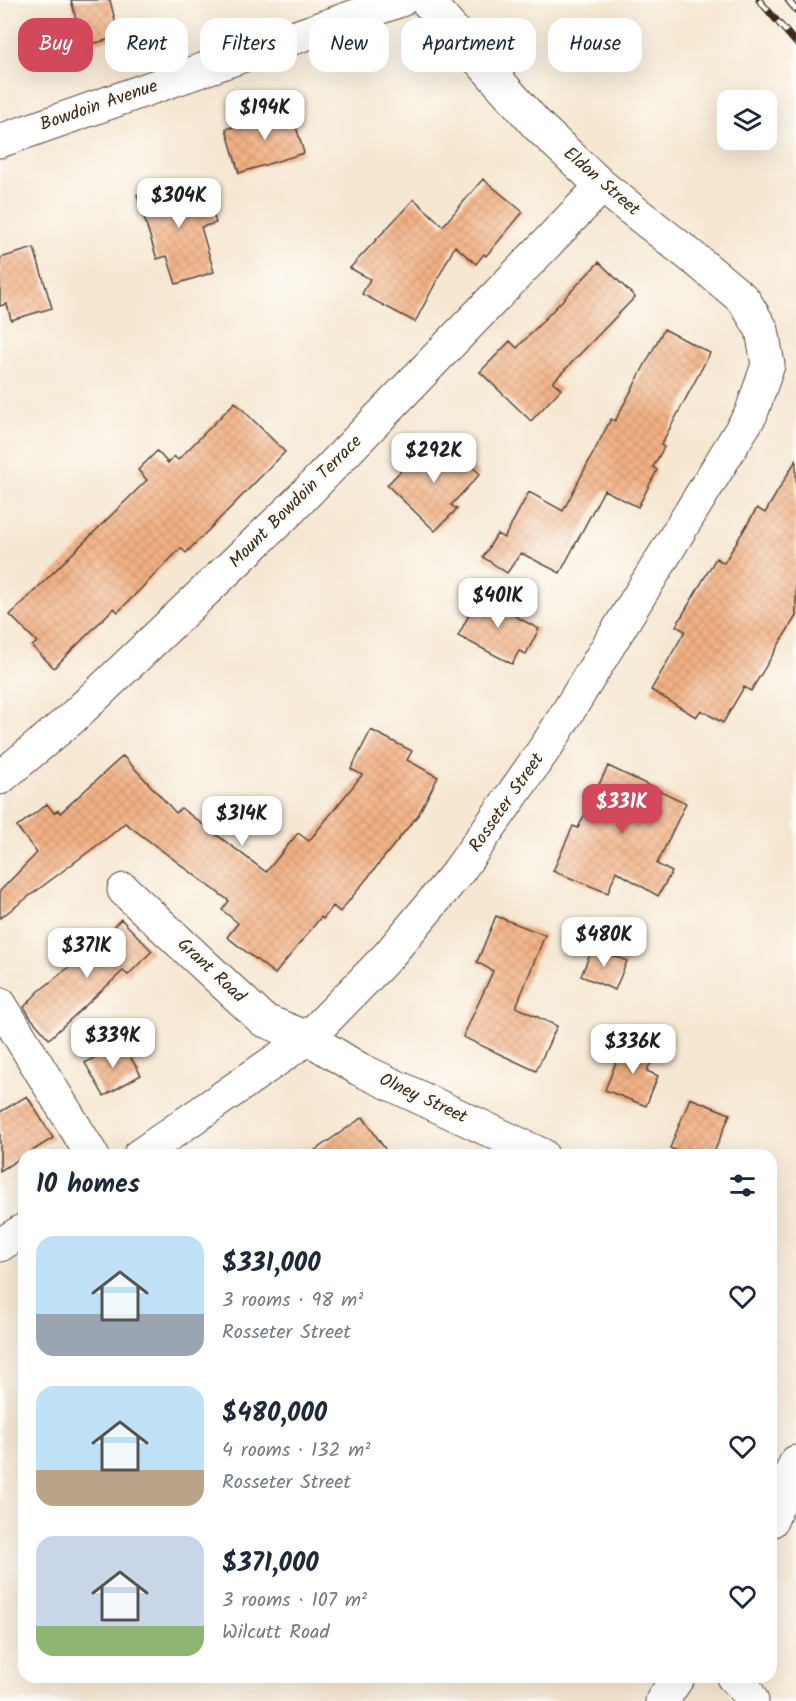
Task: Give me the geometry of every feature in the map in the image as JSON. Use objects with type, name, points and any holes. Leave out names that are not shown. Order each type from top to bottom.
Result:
[{"type":"street","name":"Bowdoin Avenue","points":[[0,141],[401,0]]},
{"type":"street","name":"Eldon Street","points":[[426,0],[538,126],[602,186],[744,300],[762,330],[768,362]]},
{"type":"street","name":"Mount Bowdoin Terrace","points":[[0,778],[71,719],[290,510],[602,186]]},
{"type":"street","name":"Rosseter Street","points":[[149,1149],[308,1038],[388,956],[458,872],[548,744],[751,414],[768,362]]},
{"type":"street","name":"Grant Road","points":[[124,890],[263,1020],[308,1038]]},
{"type":"street","points":[[0,1004],[88,1149]]},
{"type":"street","name":"Olney Street","points":[[308,1038],[358,1069],[529,1149]]},
{"type":"street","points":[[0,1245],[18,1234]]},
{"type":"street","points":[[777,1507],[796,1462]]},
{"type":"street","points":[[662,1701],[674,1683]]},
{"type":"street","points":[[739,1683],[747,1691],[752,1701]]},
{"type":"building","points":[[71,0],[110,0],[114,18],[105,18],[105,40],[93,44],[93,18],[76,18]]},
{"type":"building","points":[[291,110],[304,153],[239,173],[226,129]]},
{"type":"building","points":[[483,179],[523,212],[486,256],[484,254],[476,264],[455,246],[415,322],[362,294],[370,279],[350,268],[414,199],[443,226]]},
{"type":"building","points":[[180,182],[184,197],[206,190],[216,223],[201,227],[214,272],[176,284],[167,256],[157,259],[137,195]]},
{"type":"building","points":[[34,248],[52,308],[11,320],[7,304],[0,306],[0,258]]},
{"type":"building","points":[[599,262],[635,297],[553,382],[561,389],[531,421],[480,372],[510,341],[517,348]]},
{"type":"building","points":[[664,329],[710,353],[661,445],[664,447],[653,467],[657,470],[638,507],[604,490],[560,573],[521,553],[507,573],[483,557],[497,534],[504,538],[529,492],[563,511],[611,419],[615,421]]},
{"type":"building","points":[[235,402],[285,452],[186,553],[181,548],[118,612],[114,608],[54,668],[32,646],[37,642],[10,615],[147,480],[138,470],[157,451],[168,463],[174,456],[178,460]]},
{"type":"building","points":[[431,440],[449,457],[456,451],[480,474],[451,505],[457,509],[435,531],[387,485]]},
{"type":"building","points":[[796,460],[796,616],[751,691],[744,687],[723,723],[701,710],[696,717],[651,690],[685,631],[676,626],[716,558],[724,563],[757,508],[765,513]]},
{"type":"building","points":[[481,592],[516,610],[513,615],[539,629],[526,654],[519,651],[512,664],[458,636]]},
{"type":"building","points":[[371,730],[412,751],[407,760],[438,777],[418,815],[340,912],[333,906],[323,919],[321,917],[275,974],[227,937],[238,923],[222,910],[229,901],[125,823],[0,918],[0,891],[37,853],[17,827],[47,804],[54,813],[58,810],[60,813],[123,756],[176,813],[181,808],[266,872],[298,833],[309,841],[362,775],[351,769]]},
{"type":"building","points":[[608,766],[686,803],[657,864],[672,872],[658,896],[616,871],[608,893],[553,871],[573,826],[578,828]]},
{"type":"building","points":[[496,916],[545,935],[516,1007],[557,1026],[536,1071],[463,1037],[493,971],[477,962]]},
{"type":"building","points":[[121,919],[152,951],[128,975],[123,971],[49,1039],[24,1007],[38,992],[89,951]]},
{"type":"building","points":[[593,947],[627,961],[615,990],[581,976]]},
{"type":"building","points":[[121,1041],[141,1075],[104,1096],[85,1063]]},
{"type":"building","points":[[624,1042],[654,1053],[647,1071],[658,1076],[646,1106],[605,1090]]},
{"type":"building","points":[[27,1096],[53,1138],[35,1149],[18,1149],[18,1160],[0,1171],[0,1112]]},
{"type":"building","points":[[690,1098],[730,1114],[715,1149],[670,1148]]},
{"type":"building","points":[[363,1117],[385,1149],[317,1149]]},
{"type":"railway","points":[[759,0],[796,43]]},
{"type":"railway","points":[[788,0],[796,10]]}]
